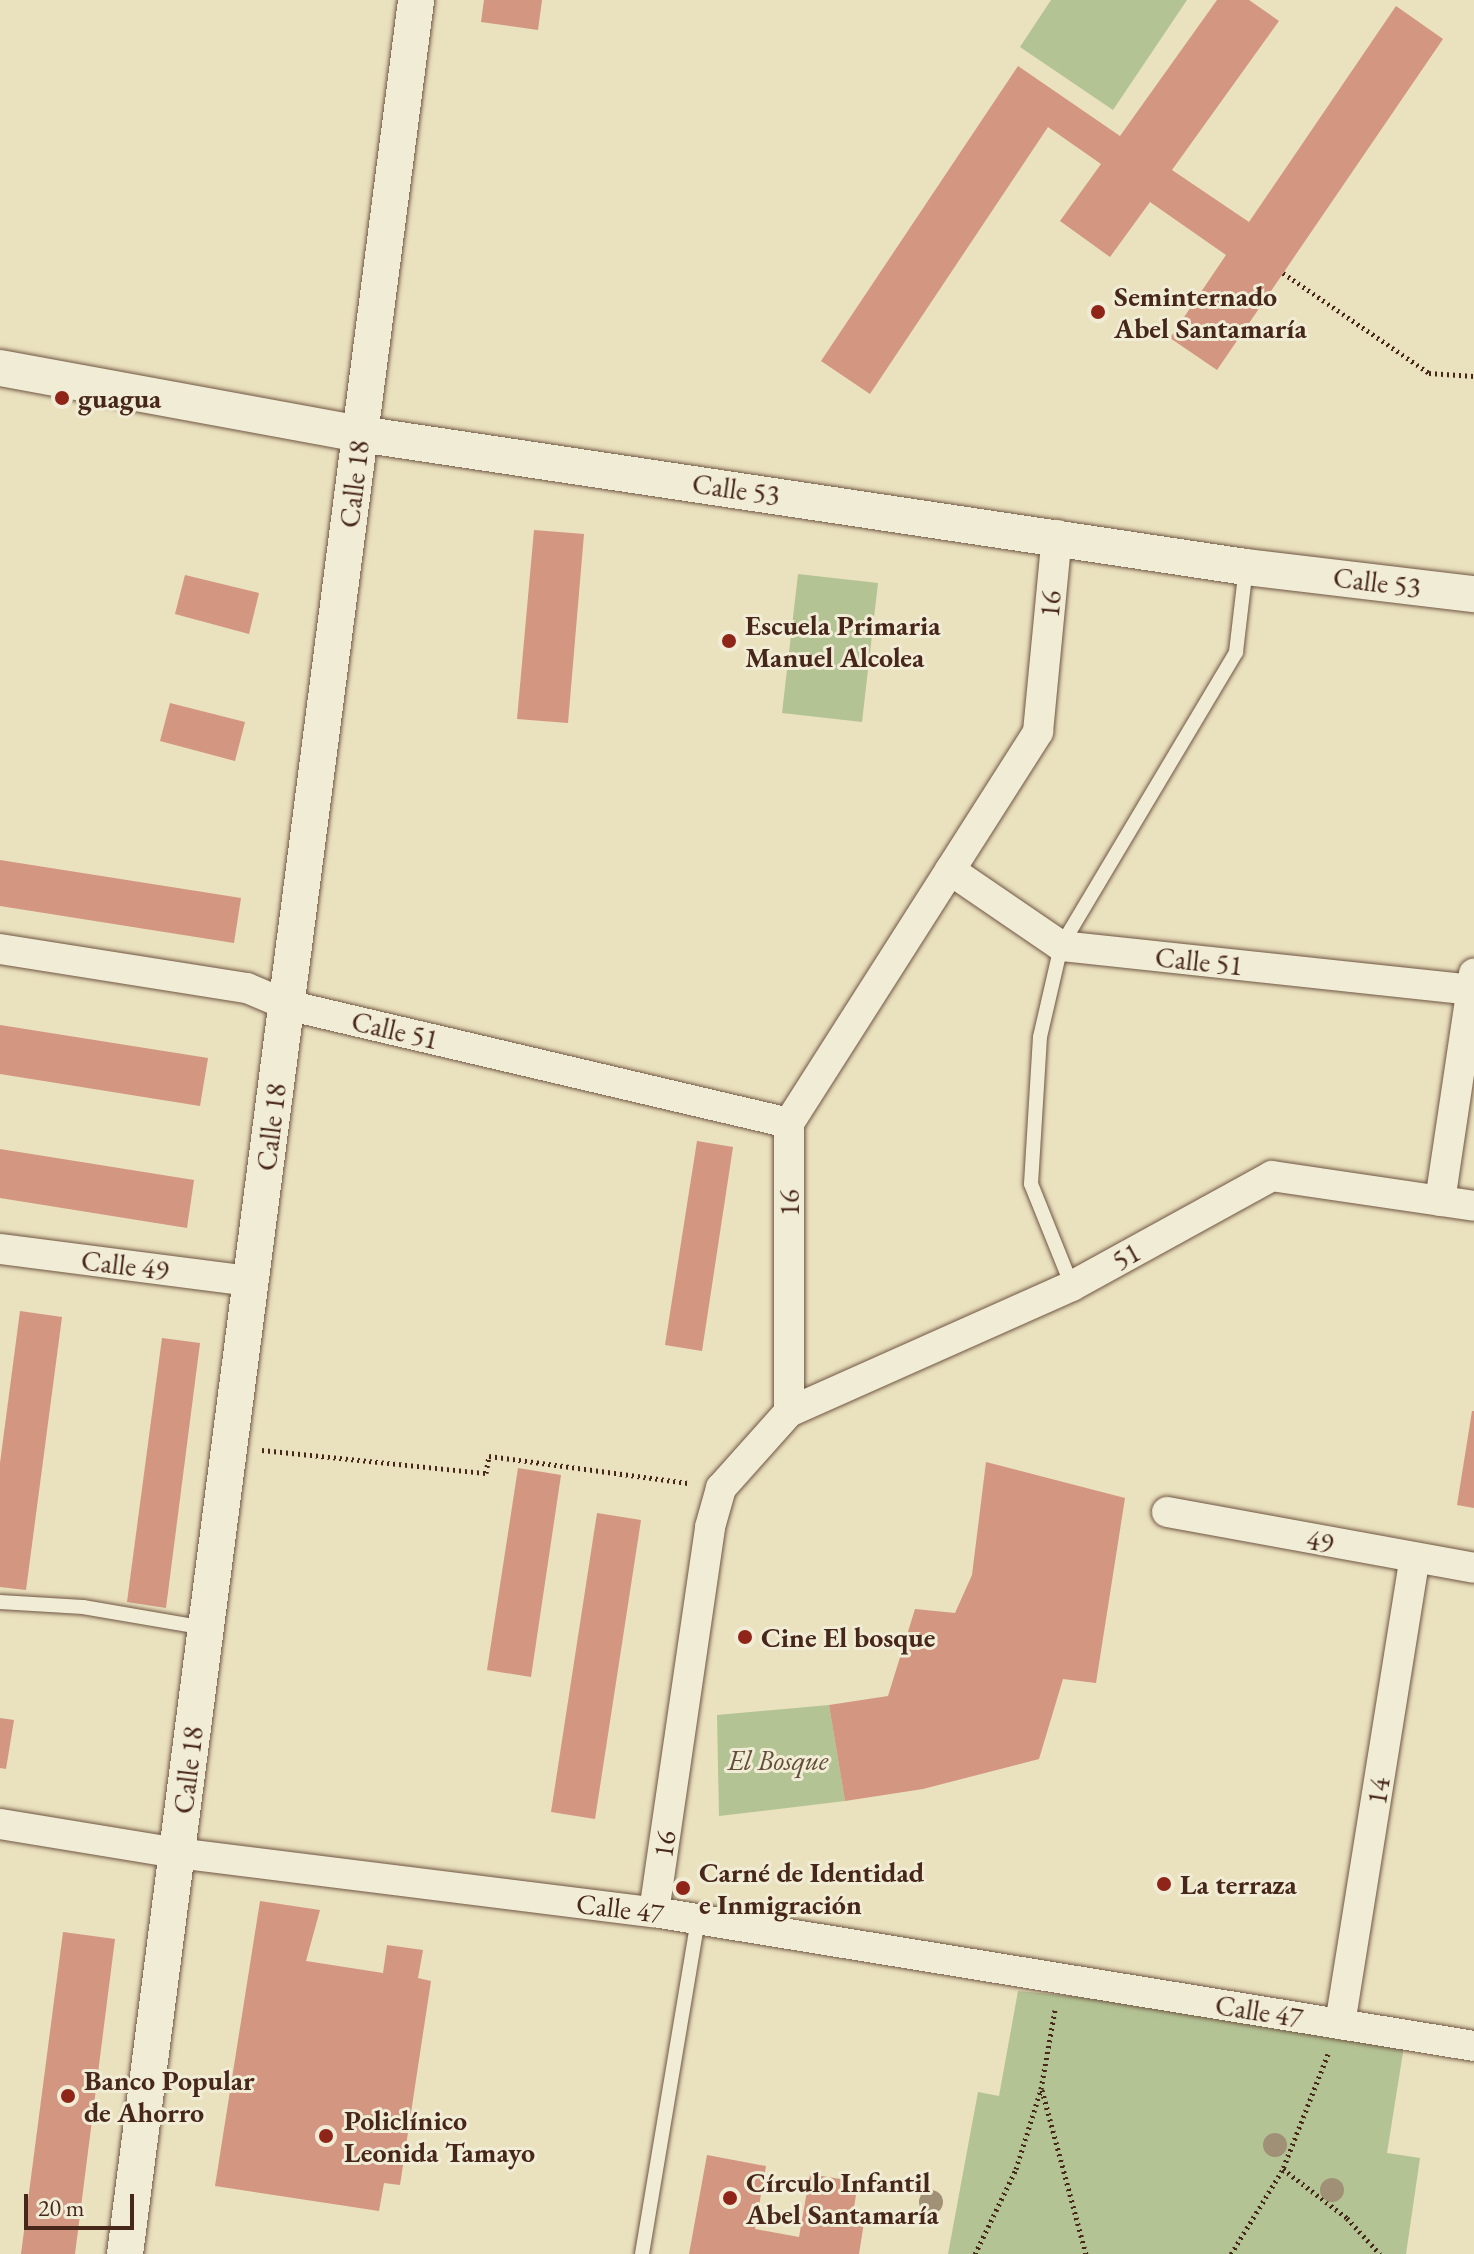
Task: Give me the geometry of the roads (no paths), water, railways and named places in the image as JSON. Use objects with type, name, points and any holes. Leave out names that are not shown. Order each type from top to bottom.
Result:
[{"type":"street","name":"Calle 18","points":[[125,2254],[416,0]]},
{"type":"street","name":"Calle 53","points":[[0,368],[360,434],[1057,535],[1246,567],[1474,594]]},
{"type":"street","name":"16","points":[[654,1912],[710,1527],[721,1488],[789,1412],[789,1123],[1038,732],[1057,535]]},
{"type":"street","name":"Calle 51","points":[[950,870],[1061,946],[1472,982]]},
{"type":"street","name":"Calle 51","points":[[0,949],[247,988],[287,1005],[789,1123]]},
{"type":"street","points":[[1440,1201],[1472,982]]},
{"type":"street","name":"51","points":[[789,1412],[1072,1286],[1272,1176],[1474,1206]]},
{"type":"street","name":"Calle 49","points":[[0,1249],[251,1281]]},
{"type":"street","name":"49","points":[[1167,1512],[1474,1568]]},
{"type":"street","name":"14","points":[[1340,2024],[1415,1558]]},
{"type":"street","name":"Calle 47","points":[[0,1824],[177,1853],[654,1912],[1474,2046]]},
{"type":"lane","points":[[1072,1286],[1031,1184],[1040,1037],[1061,946],[1236,652],[1246,567]]},
{"type":"lane","points":[[0,1602],[83,1607],[206,1628]]},
{"type":"lane","points":[[642,2254],[698,1919]]},
{"type":"place","name":"Seminternado Abel Santamaría","points":[[1098,312]]},
{"type":"place","name":"guagua","points":[[62,398]]},
{"type":"place","name":"Escuela Primaria Manuel Alcolea","points":[[729,641]]},
{"type":"place","name":"Cine El bosque","points":[[745,1637]]},
{"type":"place","name":"La terraza","points":[[1164,1884]]},
{"type":"place","name":"Carné de Identidad e Inmigración","points":[[683,1888]]},
{"type":"place","name":"Banco Popular de Ahorro","points":[[68,2096]]},
{"type":"place","name":"Policlínico Leonida Tamayo","points":[[326,2136]]},
{"type":"place","name":"Círculo Infantil Abel Santamaría","points":[[730,2198]]},
{"type":"park label","name":"El Bosque","points":[[778,1760]]}]
